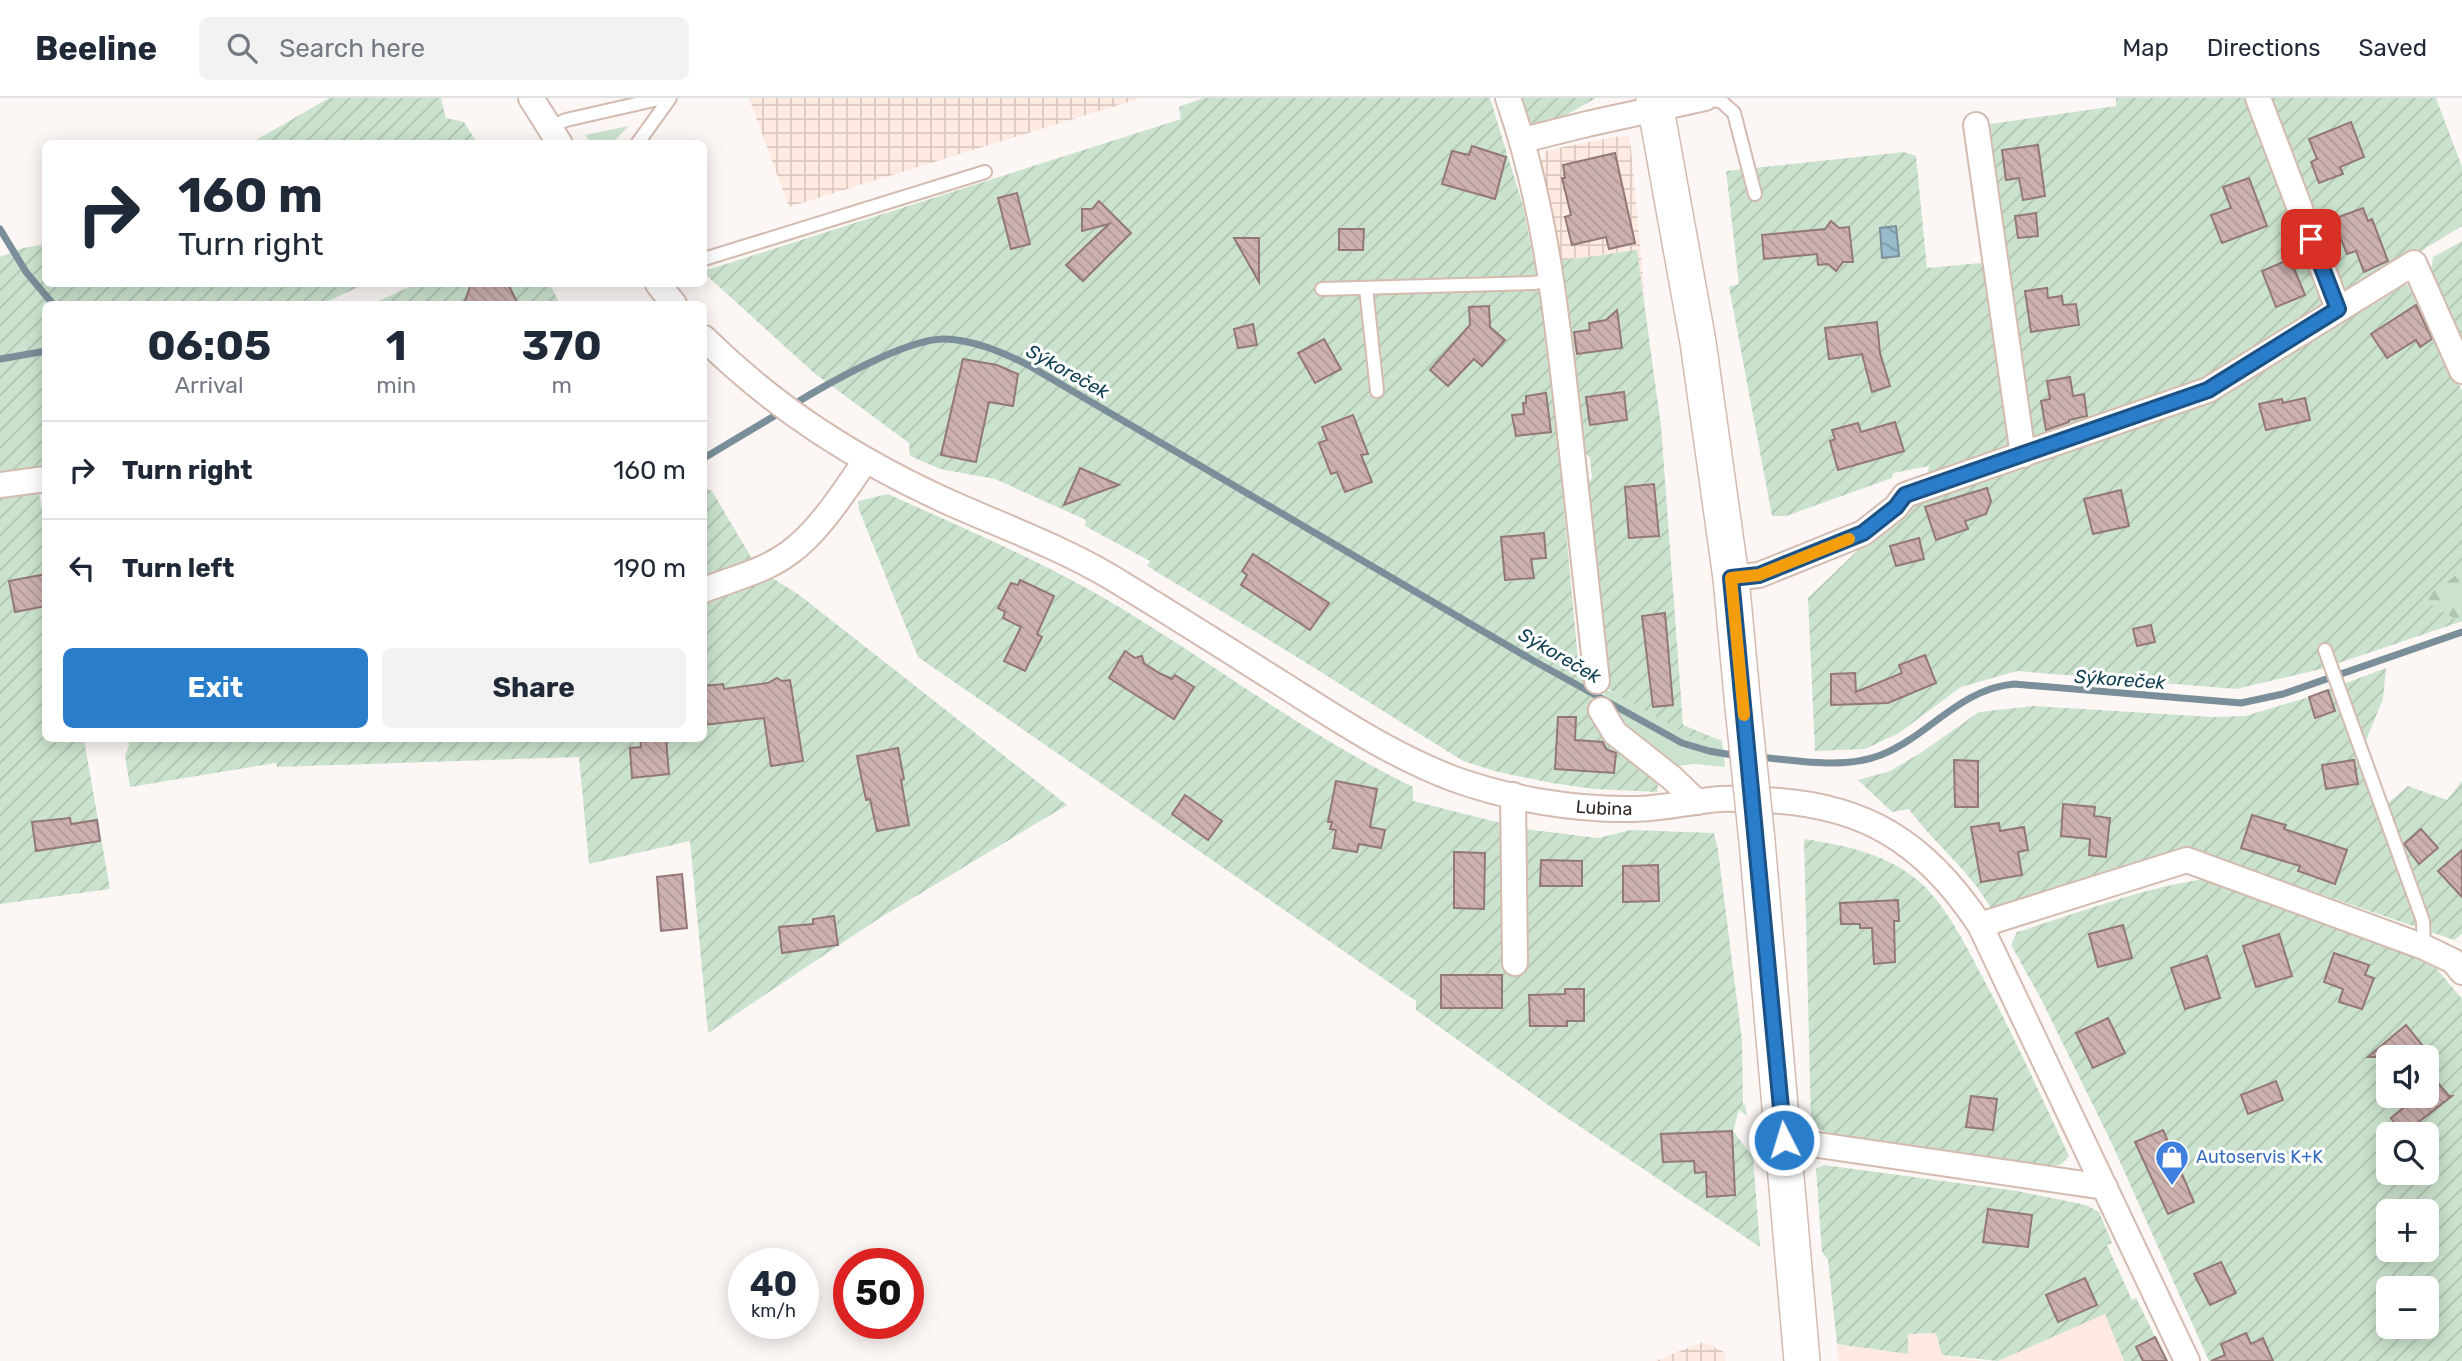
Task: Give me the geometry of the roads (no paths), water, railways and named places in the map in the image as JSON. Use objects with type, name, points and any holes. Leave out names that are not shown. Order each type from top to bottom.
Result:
[{"type":"main road","points":[[1656,104],[1698,342],[1731,578],[1757,841],[1802,1361]]},
{"type":"street","points":[[531,98],[555,135]]},
{"type":"street","points":[[1508,98],[1523,140],[1538,199],[1551,280],[1597,681]]},
{"type":"street","points":[[1523,140],[1656,104],[1705,98]]},
{"type":"street","points":[[2258,98],[2338,309]]},
{"type":"street","points":[[1976,125],[2023,455]]},
{"type":"street","points":[[1731,578],[1759,575],[1863,533],[1896,507],[1905,495],[2208,390],[2414,264],[2462,372]]},
{"type":"street","points":[[660,287],[672,301]]},
{"type":"street","name":"Lubina","points":[[707,341],[769,396],[807,425],[866,460],[942,499],[1062,552],[1106,575],[1368,740],[1403,758],[1457,780],[1560,804],[1620,809],[1656,808],[1722,799],[1790,801],[1865,820],[1900,839],[1936,868],[1955,888],[1980,925],[2187,1361]]},
{"type":"street","points":[[707,589],[764,567],[790,553],[809,535],[866,460]]},
{"type":"street","points":[[0,485],[42,480]]},
{"type":"street","points":[[1601,710],[1615,733],[1672,778],[1697,802]]},
{"type":"street","points":[[1513,795],[1515,963]]},
{"type":"street","points":[[1980,925],[2187,860],[2459,962]]},
{"type":"street","points":[[1784,1140],[2105,1187]]},
{"type":"lane","points":[[555,135],[566,120],[663,98]]},
{"type":"lane","points":[[640,140],[670,98]]},
{"type":"lane","points":[[1705,98],[1723,102],[1734,113],[1755,194]]},
{"type":"lane","points":[[707,258],[985,172]]},
{"type":"lane","points":[[1322,289],[1534,283],[1551,280]]},
{"type":"lane","points":[[1366,288],[1377,391]]},
{"type":"lane","points":[[2327,655],[2423,921],[2424,947]]},
{"type":"water","points":[[1896,226],[1899,256],[1882,258],[1880,228]]},
{"type":"waterway","points":[[0,229],[26,272],[50,301]]},
{"type":"waterway","name":"Sýkoreček","points":[[791,406],[866,364],[910,346],[945,339],[988,348],[1028,365],[1534,661],[1682,743],[1738,756]]},
{"type":"waterway","name":"Sýkoreček","points":[[0,359],[42,352]]},
{"type":"waterway","name":"Sýkoreček","points":[[707,456],[781,412]]},
{"type":"waterway","name":"Sýkoreček","points":[[1757,757],[1819,763],[1866,760],[1898,747],[1977,695],[2014,684],[2241,703],[2283,694],[2462,632]]},
{"type":"place","name":"Autoservis K+K","points":[[2172,1187]]}]
